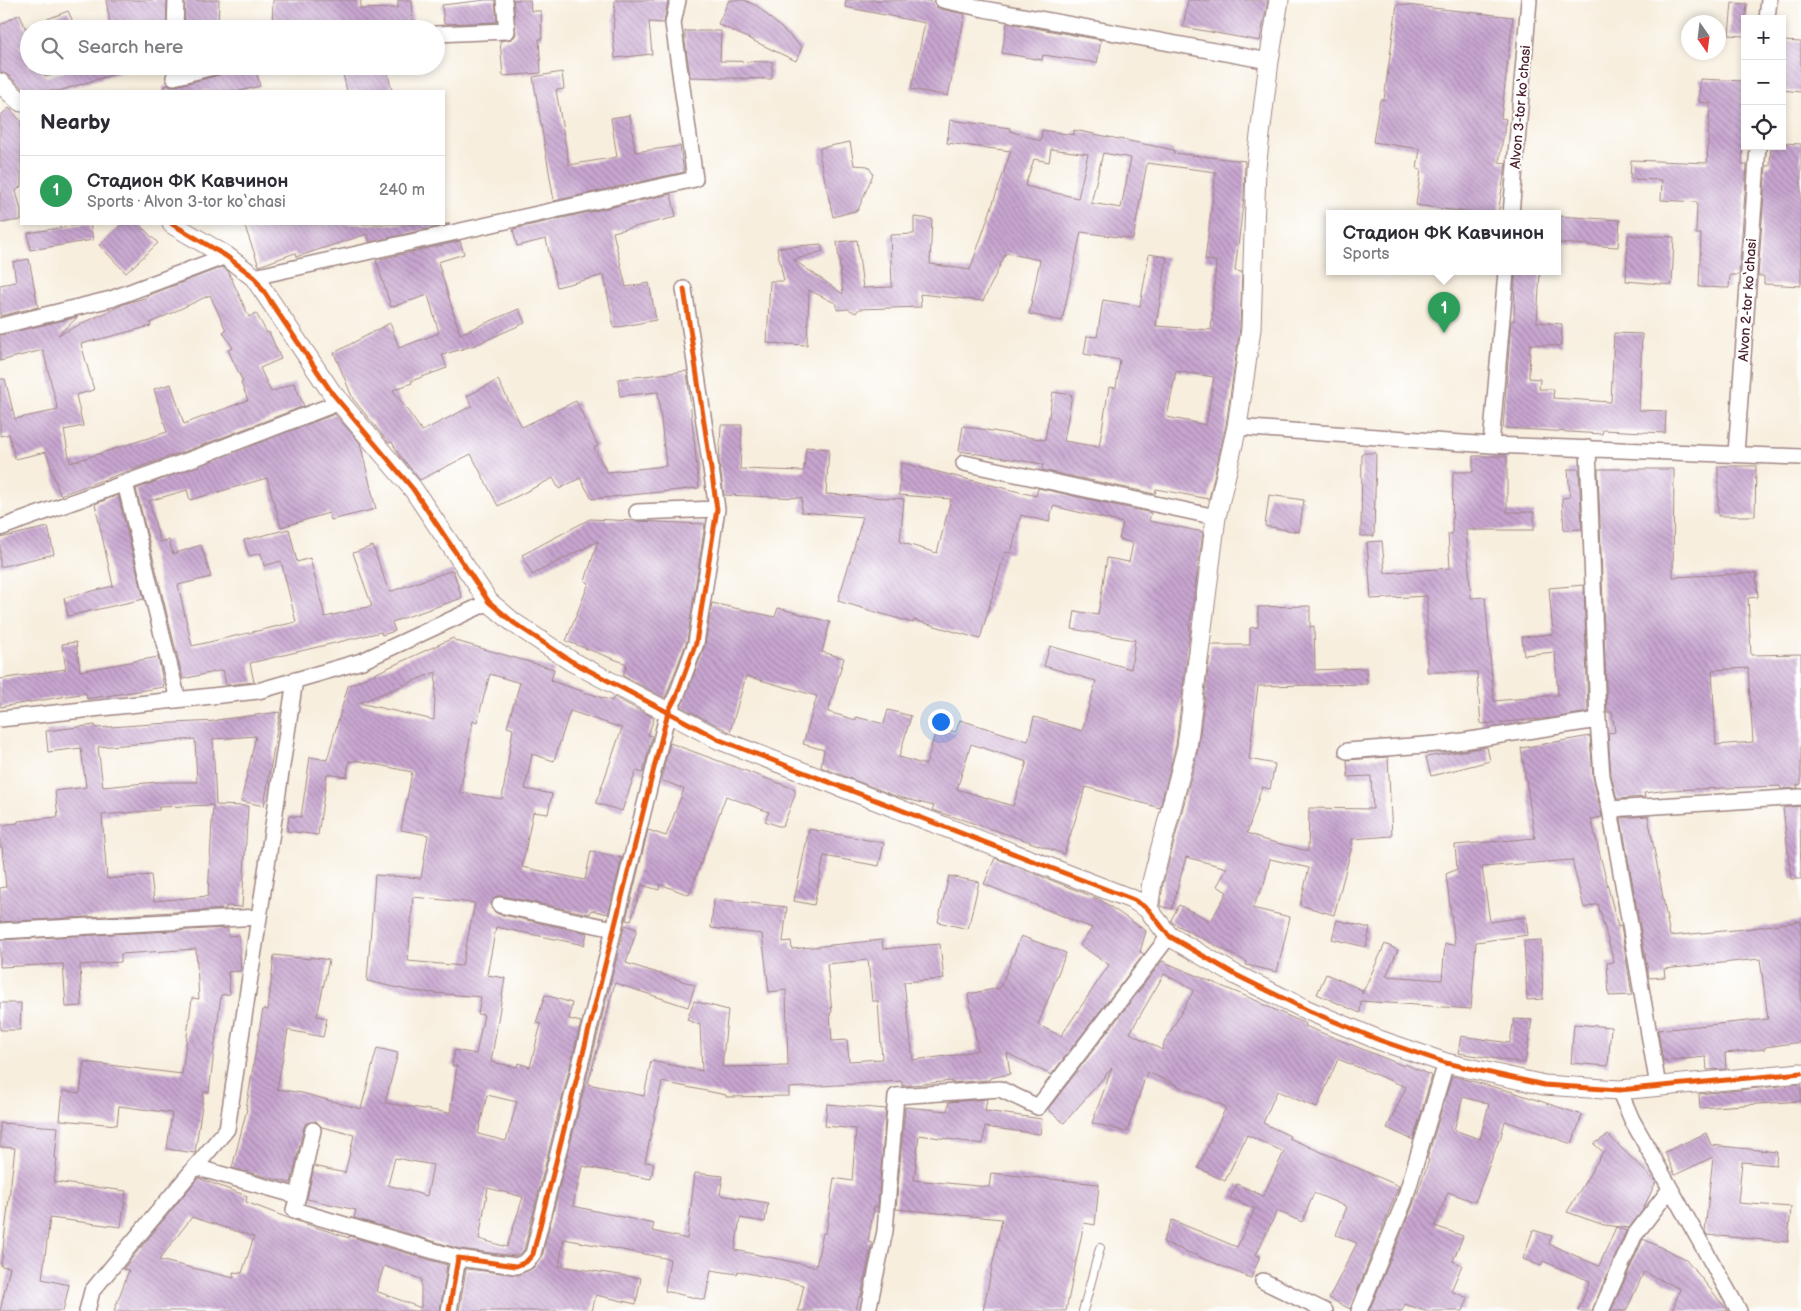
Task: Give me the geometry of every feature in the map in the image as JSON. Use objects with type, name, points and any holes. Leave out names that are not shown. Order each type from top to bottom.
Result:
[{"type":"street","points":[[175,20],[176,0]]},
{"type":"street","points":[[445,34],[506,31],[504,0]]},
{"type":"street","points":[[254,277],[695,179],[673,23],[678,0]]},
{"type":"street","points":[[943,0],[1269,61]]},
{"type":"street","points":[[1148,909],[1152,882],[1187,747],[1216,517],[1237,427],[1251,329],[1256,168],[1269,61],[1279,0]]},
{"type":"street","name":"Alvon 3-tor ko‘chasi","points":[[1511,210],[1529,0]]},
{"type":"street","points":[[1767,15],[1769,0]]},
{"type":"street","points":[[0,83],[20,101]]},
{"type":"street","name":"Alvon 2-tor ko‘chasi","points":[[1736,454],[1758,150]]},
{"type":"street","points":[[174,225],[226,256],[254,277],[340,402],[413,489],[489,602],[514,622],[571,661],[720,740],[1134,900],[1148,909],[1169,936],[1236,975],[1307,1010],[1379,1040],[1446,1063],[1544,1084],[1619,1090],[1801,1073]]},
{"type":"street","points":[[0,326],[111,299],[226,256]]},
{"type":"street","points":[[1491,445],[1506,275]]},
{"type":"street","points":[[313,1130],[294,1210],[458,1258],[516,1266],[526,1262],[533,1254],[668,712],[696,643],[717,509],[684,289]]},
{"type":"street","points":[[0,528],[203,455],[340,402]]},
{"type":"street","points":[[1237,427],[1491,445],[1801,457]]},
{"type":"street","points":[[1588,448],[1598,720],[1602,776],[1610,809],[1658,1086]]},
{"type":"street","points":[[964,463],[1216,517]]},
{"type":"street","points":[[125,483],[178,700]]},
{"type":"street","points":[[637,512],[717,509]]},
{"type":"street","points":[[0,719],[258,691],[362,661],[489,602]]},
{"type":"street","points":[[87,1311],[92,1291],[227,1129],[295,680]]},
{"type":"street","points":[[1347,751],[1450,743],[1598,720]]},
{"type":"street","points":[[1610,809],[1801,797]]},
{"type":"street","points":[[500,905],[614,929]]},
{"type":"street","points":[[0,931],[259,917]]},
{"type":"street","points":[[868,1311],[885,1231],[896,1096],[1000,1089],[1038,1107],[1169,936]]},
{"type":"street","points":[[1359,1311],[1404,1202],[1446,1063]]},
{"type":"street","points":[[1619,1090],[1632,1120],[1739,1311]]},
{"type":"street","points":[[195,1167],[298,1196]]},
{"type":"street","points":[[1601,1311],[1634,1236],[1670,1188]]},
{"type":"street","points":[[448,1311],[458,1258]]},
{"type":"street","points":[[1263,1281],[1325,1311]]},
{"type":"lane","points":[[1083,1311],[1100,1248]]},
{"type":"building","points":[[106,0],[167,0],[166,20],[109,20]]},
{"type":"building","points":[[185,0],[219,0],[218,20],[184,20]]},
{"type":"building","points":[[273,0],[361,0],[360,9],[398,8],[398,0],[412,0],[413,20],[272,20]]},
{"type":"building","points":[[495,0],[497,22],[445,24],[442,5]]},
{"type":"building","points":[[513,0],[530,0],[531,11],[541,11],[542,39],[539,39],[541,73],[503,76],[500,41],[512,39],[516,35]]},
{"type":"building","points":[[615,0],[668,0],[664,23],[649,22],[652,54],[615,58],[613,35]]},
{"type":"building","points":[[729,0],[744,0],[757,6],[802,47],[796,61],[718,24]]},
{"type":"building","points":[[846,0],[923,0],[934,2],[936,7],[941,9],[965,14],[948,96],[911,89],[925,23],[845,7]]},
{"type":"building","points":[[1188,0],[1268,0],[1260,41],[1183,27]]},
{"type":"building","points":[[1732,3],[1747,4],[1746,15],[1741,15],[1741,36],[1729,35]]},
{"type":"building","points":[[1397,4],[1513,17],[1501,118],[1506,119],[1499,162],[1506,163],[1499,210],[1451,210],[1416,205],[1421,170],[1417,169],[1420,149],[1373,142],[1380,100],[1384,100]]},
{"type":"building","points":[[68,11],[72,20],[45,20]]},
{"type":"building","points":[[20,14],[22,20],[20,20],[20,75],[44,75],[46,77],[53,75],[112,75],[62,90],[25,90],[8,75],[0,72],[0,25]]},
{"type":"building","points":[[1007,23],[1101,40],[1097,63],[1043,55],[1042,60],[1002,53]]},
{"type":"building","points":[[685,31],[721,31],[720,61],[772,62],[772,79],[690,77]]},
{"type":"building","points":[[1786,41],[1801,42],[1801,92],[1786,90]]},
{"type":"building","points":[[562,72],[564,89],[556,90],[569,165],[617,157],[611,118],[630,115],[635,152],[680,146],[684,172],[554,201],[533,77]]},
{"type":"building","points":[[219,75],[257,75],[260,86],[244,90],[164,90],[163,87],[169,85],[176,86]]},
{"type":"building","points":[[343,75],[388,75],[392,90],[347,90]]},
{"type":"building","points":[[1700,79],[1741,81],[1742,165],[1747,165],[1739,275],[1730,275],[1729,288],[1699,287],[1701,234],[1696,234],[1697,202],[1661,200],[1662,180],[1630,179],[1631,160],[1707,163],[1710,103],[1699,102]]},
{"type":"building","points":[[9,108],[20,120],[20,187],[16,191],[20,206],[20,220],[0,223],[0,116]]},
{"type":"building","points":[[950,120],[1010,128],[1010,131],[1041,141],[1042,130],[1074,135],[1074,130],[1174,150],[1173,153],[1245,161],[1244,196],[1235,271],[1242,272],[1240,328],[1226,425],[1209,499],[1156,489],[1155,494],[1042,470],[1043,464],[959,451],[963,426],[1045,440],[1053,392],[1072,395],[1064,441],[1099,447],[1109,387],[1116,388],[1120,360],[1084,354],[1087,336],[1097,337],[1103,300],[1140,306],[1149,254],[1167,257],[1156,326],[1211,330],[1216,261],[1205,260],[1216,172],[1147,163],[1133,239],[1081,232],[1062,321],[1029,314],[1040,260],[1006,253],[983,301],[920,294],[921,307],[859,309],[856,313],[848,309],[837,310],[837,304],[809,290],[807,345],[767,343],[770,281],[784,281],[777,248],[821,244],[823,251],[794,260],[843,294],[837,242],[857,240],[863,288],[892,287],[890,235],[914,234],[914,217],[932,219],[930,264],[970,270],[1011,151],[947,143]],"holes":[[[1051,149],[1088,154],[1078,198],[1025,186],[1034,159],[1049,162]],[[1103,153],[1131,158],[1121,208],[1091,203]],[[1176,371],[1214,377],[1206,425],[1167,417]]]},
{"type":"building","points":[[850,142],[854,165],[868,166],[873,174],[858,210],[833,217],[820,158],[820,148]]},
{"type":"building","points":[[1786,143],[1801,144],[1801,286],[1764,284],[1764,276],[1758,276],[1766,166],[1770,166],[1771,150],[1786,150]]},
{"type":"building","points":[[671,194],[676,217],[613,232],[626,287],[649,283],[656,320],[614,328],[604,275],[557,287],[546,239],[517,246],[513,229]]},
{"type":"building","points":[[1561,216],[1620,220],[1618,247],[1561,243]]},
{"type":"building","points":[[450,224],[370,242],[367,234],[296,257],[295,253],[259,266],[244,225]]},
{"type":"building","points":[[78,225],[90,225],[93,240],[30,250],[28,233]]},
{"type":"building","points":[[121,225],[140,225],[158,243],[126,273],[99,245]]},
{"type":"building","points":[[1628,235],[1674,237],[1672,285],[1626,281]]},
{"type":"building","points":[[460,241],[464,254],[438,262],[460,334],[519,309],[525,323],[475,345],[442,355],[447,368],[411,381],[412,383],[393,390],[422,431],[472,406],[467,396],[498,380],[522,427],[576,401],[598,446],[594,448],[607,472],[666,466],[658,392],[620,396],[618,379],[687,371],[699,488],[592,499],[580,478],[559,489],[553,478],[498,506],[471,454],[420,480],[398,453],[392,442],[389,443],[353,399],[334,353],[390,323],[399,348],[439,333],[428,295],[391,307],[376,260]]},
{"type":"building","points":[[29,259],[38,307],[0,316],[0,285],[16,282],[13,262]]},
{"type":"building","points":[[222,267],[228,271],[249,317],[256,313],[267,333],[269,332],[281,359],[260,368],[271,392],[294,383],[304,406],[200,446],[60,495],[46,452],[15,459],[9,434],[0,436],[0,379],[5,379],[15,419],[58,410],[43,350],[0,361],[0,335],[78,317],[58,335],[124,304]],"holes":[[[210,295],[226,330],[223,332],[233,348],[228,350],[243,382],[241,383],[248,400],[184,424],[171,384],[154,389],[167,432],[70,463],[64,430],[83,426],[76,395],[94,390],[81,344],[151,326],[150,323]]]},
{"type":"building","points":[[1515,275],[1540,275],[1537,322],[1562,324],[1561,346],[1530,344],[1529,378],[1540,379],[1539,389],[1554,389],[1553,398],[1611,402],[1614,333],[1642,334],[1639,410],[1666,411],[1665,433],[1603,430],[1602,434],[1503,428],[1511,321],[1514,321]]},
{"type":"building","points":[[335,414],[360,443],[376,509],[331,520],[329,513],[281,527],[267,478],[190,500],[187,490],[149,501],[160,542],[169,540],[173,554],[201,545],[211,577],[178,585],[192,646],[296,622],[281,561],[264,566],[261,553],[249,556],[244,540],[289,529],[297,562],[310,558],[325,617],[372,606],[353,553],[373,546],[389,592],[453,570],[462,598],[392,622],[395,631],[382,635],[381,632],[250,663],[254,682],[226,685],[223,670],[183,679],[136,489]]},
{"type":"building","points":[[721,425],[742,425],[740,469],[804,471],[806,447],[829,449],[826,494],[904,499],[900,542],[937,553],[951,499],[899,495],[901,463],[1036,496],[1038,488],[1151,513],[1149,521],[1203,532],[1176,745],[1160,808],[1086,787],[1064,854],[932,810],[934,806],[895,796],[821,767],[824,750],[803,744],[817,696],[746,676],[730,732],[681,707],[705,646],[712,603],[775,617],[778,608],[830,622],[822,652],[844,658],[828,712],[856,720],[856,717],[884,724],[888,710],[911,716],[899,757],[926,765],[937,727],[956,732],[960,720],[1028,741],[1034,717],[1082,731],[1096,681],[1044,666],[1050,646],[1131,669],[1135,640],[1072,629],[1075,611],[1098,615],[1107,558],[1129,562],[1133,543],[1119,539],[1123,523],[1053,506],[1049,522],[1021,515],[1011,553],[1005,552],[980,639],[914,620],[913,623],[838,601],[863,517],[801,512],[802,498],[724,495],[719,461]],"holes":[[[971,744],[1027,762],[1013,806],[957,789]]]},
{"type":"building","points":[[1362,453],[1376,453],[1374,536],[1361,536]]},
{"type":"building","points":[[1473,456],[1507,456],[1507,512],[1534,512],[1534,530],[1466,530],[1471,598],[1485,597],[1494,701],[1558,695],[1555,652],[1524,655],[1522,637],[1553,634],[1549,588],[1584,585],[1588,712],[1553,718],[1481,724],[1477,672],[1427,672],[1427,596],[1371,599],[1367,542],[1382,541],[1385,573],[1450,568],[1448,534],[1452,534],[1453,472],[1473,472]]},
{"type":"building","points":[[1718,466],[1756,466],[1755,516],[1718,516]]},
{"type":"building","points":[[1568,469],[1579,469],[1582,529],[1564,530],[1562,498],[1570,497]]},
{"type":"building","points":[[1598,469],[1674,469],[1673,577],[1756,573],[1758,597],[1748,598],[1751,655],[1801,654],[1801,784],[1797,785],[1798,788],[1781,789],[1780,786],[1669,790],[1644,793],[1645,797],[1617,799],[1611,775],[1608,733],[1615,732],[1612,712],[1607,712]],"holes":[[[1748,668],[1753,742],[1716,745],[1712,670]]]},
{"type":"building","points":[[118,495],[144,599],[68,616],[64,598],[113,586],[95,504]]},
{"type":"building","points":[[1269,495],[1304,500],[1299,532],[1265,526]]},
{"type":"building","points":[[590,519],[705,524],[687,641],[665,698],[623,676],[627,664],[566,641],[589,583],[585,581],[598,541],[532,575],[522,555]]},
{"type":"building","points":[[48,527],[54,554],[0,567],[0,538]]},
{"type":"building","points":[[1310,606],[1310,627],[1314,626],[1315,670],[1366,668],[1367,684],[1258,686],[1249,759],[1275,764],[1270,789],[1262,787],[1247,833],[1261,839],[1308,851],[1309,808],[1373,809],[1371,776],[1348,777],[1347,760],[1388,757],[1392,836],[1352,839],[1352,846],[1334,915],[1300,905],[1309,868],[1270,859],[1264,884],[1252,908],[1290,917],[1277,972],[1246,965],[1247,962],[1173,923],[1171,920],[1179,905],[1211,921],[1227,892],[1217,886],[1227,868],[1186,857],[1172,909],[1160,906],[1163,884],[1198,750],[1211,645],[1250,645],[1250,628],[1258,627],[1258,607]]},
{"type":"building","points":[[453,638],[456,641],[554,669],[551,681],[612,701],[614,697],[654,718],[648,735],[652,736],[643,773],[636,771],[622,811],[596,803],[622,728],[570,711],[554,761],[532,754],[525,789],[552,794],[548,814],[533,812],[522,867],[585,880],[591,851],[622,858],[608,914],[591,910],[590,914],[502,896],[497,896],[491,903],[491,908],[498,914],[587,933],[584,945],[496,927],[487,975],[505,978],[491,1062],[517,1067],[518,1063],[530,1067],[541,1024],[536,1023],[545,995],[572,1003],[569,1019],[581,1022],[524,1250],[515,1256],[460,1249],[354,1218],[356,1210],[307,1199],[314,1166],[345,1173],[354,1135],[322,1127],[316,1121],[306,1123],[304,1127],[291,1183],[232,1168],[247,1109],[263,1009],[268,1010],[274,955],[329,960],[317,1016],[327,1018],[323,1037],[288,1030],[277,1089],[302,1093],[361,1109],[377,1048],[398,1053],[385,1103],[450,1113],[457,1066],[452,1066],[455,1050],[476,1054],[484,1015],[478,1014],[481,997],[412,991],[367,981],[375,875],[421,878],[428,835],[401,830],[412,772],[355,760],[354,762],[349,761],[347,777],[327,774],[318,835],[287,831],[289,816],[301,817],[310,757],[327,760],[348,686]],"holes":[[[436,672],[434,720],[359,703]],[[490,674],[520,683],[507,727],[513,729],[502,799],[460,792],[473,721],[477,722]],[[413,897],[475,903],[462,966],[408,961]],[[487,1095],[517,1102],[506,1141],[478,1134]],[[395,1158],[433,1165],[427,1196],[388,1185]],[[488,1188],[523,1197],[507,1247],[479,1239]]]},
{"type":"building","points":[[76,642],[80,671],[158,657],[164,687],[87,699],[86,693],[0,707],[0,679],[66,669],[62,644]]},
{"type":"building","points":[[280,712],[264,806],[241,801],[256,736],[213,739],[216,805],[248,806],[242,907],[226,906],[226,909],[0,922],[0,888],[6,887],[2,847],[0,847],[0,825],[18,823],[18,821],[58,817],[55,791],[86,787],[81,748],[48,752],[46,731],[95,725],[96,728],[217,720]],"holes":[[[195,739],[197,782],[157,782],[103,787],[98,747]],[[213,805],[208,896],[154,901],[151,875],[107,879],[102,815],[159,810],[159,807]]]},
{"type":"building","points":[[1590,736],[1593,777],[1602,817],[1591,819],[1618,927],[1621,926],[1632,995],[1609,996],[1607,963],[1614,962],[1598,904],[1584,908],[1572,860],[1482,867],[1490,922],[1526,917],[1528,935],[1476,942],[1471,1009],[1361,1001],[1360,1013],[1317,994],[1326,974],[1362,990],[1362,994],[1385,944],[1398,950],[1386,976],[1442,980],[1445,944],[1455,945],[1446,874],[1457,869],[1455,845],[1535,838],[1521,748]]},
{"type":"building","points":[[670,743],[795,789],[795,795],[783,826],[765,821],[769,812],[726,796],[689,895],[660,884],[659,890],[642,885],[631,921],[626,920],[648,830],[666,836],[684,789],[661,780]]},
{"type":"building","points":[[1487,747],[1490,761],[1431,776],[1426,757]]},
{"type":"building","points":[[1800,806],[1801,879],[1791,879],[1783,808]]},
{"type":"building","points":[[1648,816],[1670,936],[1745,929],[1801,921],[1801,1042],[1765,1047],[1765,1049],[1725,1053],[1726,1069],[1707,1070],[1706,1057],[1663,1061],[1658,1030],[1768,1019],[1760,959],[1664,969],[1665,977],[1649,978],[1621,818]]},
{"type":"building","points":[[809,829],[884,843],[879,866],[824,856],[814,905],[794,901]]},
{"type":"building","points":[[995,858],[1099,899],[1146,931],[1140,952],[1144,954],[1051,1075],[1007,1053],[1010,1074],[990,1078],[989,1080],[951,1083],[952,1081],[902,1086],[902,1081],[789,1088],[789,1096],[726,1097],[726,1095],[662,1082],[645,1162],[654,1163],[651,1179],[582,1166],[573,1206],[654,1224],[652,1231],[687,1239],[695,1173],[723,1176],[720,1195],[768,1203],[765,1222],[740,1218],[735,1250],[816,1267],[823,1233],[826,1233],[834,1178],[852,1181],[856,1129],[825,1126],[827,1104],[886,1109],[878,1207],[874,1207],[868,1242],[872,1243],[861,1297],[859,1297],[856,1311],[798,1311],[804,1285],[738,1271],[737,1274],[711,1270],[705,1300],[665,1291],[670,1259],[564,1239],[559,1266],[641,1278],[636,1304],[596,1295],[592,1311],[459,1311],[466,1269],[519,1275],[533,1268],[542,1257],[625,925],[637,929],[626,963],[695,985],[688,1007],[615,983],[588,1084],[644,1096],[651,1061],[702,1071],[700,1025],[687,1020],[694,1001],[728,1010],[722,1067],[788,1066],[786,990],[769,992],[762,934],[711,928],[714,899],[787,907],[783,942],[791,941],[792,949],[882,940],[883,949],[940,944],[944,979],[904,982],[913,1060],[956,1055],[978,1050],[968,994],[1000,988],[1021,936],[1066,953],[1038,1025],[1061,1036],[1109,965],[1080,945],[1092,928],[984,884]],"holes":[[[868,960],[872,1001],[878,1001],[882,1059],[849,1061],[847,1040],[832,1041],[830,1013],[832,1012],[827,964]]]},
{"type":"building","points":[[949,876],[979,882],[968,929],[938,922]]},
{"type":"building","points":[[1337,920],[1370,928],[1366,947],[1332,939]]},
{"type":"building","points":[[228,928],[228,936],[239,935],[241,971],[228,972],[230,994],[221,995],[209,1092],[204,1092],[195,1153],[167,1149],[172,1113],[119,1106],[117,1125],[60,1120],[63,1091],[80,1093],[84,1062],[182,1074],[192,998],[199,999],[196,949],[121,954],[121,962],[80,965],[82,1006],[66,1007],[63,964],[0,967],[0,940]]},
{"type":"building","points":[[1541,940],[1543,999],[1527,1000],[1524,941]]},
{"type":"building","points":[[1162,961],[1262,1003],[1306,1024],[1305,1026],[1432,1076],[1413,1140],[1387,1128],[1406,1087],[1338,1059],[1317,1108],[1277,1091],[1263,1123],[1290,1136],[1289,1138],[1399,1186],[1350,1309],[1329,1298],[1357,1243],[1336,1235],[1347,1207],[1314,1193],[1302,1222],[1277,1211],[1256,1255],[1260,1256],[1251,1278],[1163,1242],[1172,1220],[1237,1247],[1255,1209],[1230,1198],[1237,1184],[1263,1196],[1284,1152],[1247,1135],[1225,1181],[1198,1168],[1226,1107],[1147,1072],[1127,1132],[1092,1123],[1112,1068],[1064,1123],[1048,1109]],"holes":[[[1164,974],[1194,990],[1164,1043],[1162,1050],[1130,1033]]]},
{"type":"building","points":[[0,1003],[21,1003],[20,1030],[0,1030]]},
{"type":"building","points":[[1514,1019],[1532,1020],[1525,1063],[1458,1053],[1461,1036],[1510,1043]]},
{"type":"building","points":[[1574,1024],[1611,1027],[1608,1066],[1571,1063]]},
{"type":"building","points":[[1452,1076],[1513,1092],[1582,1115],[1572,1144],[1505,1121],[1500,1140],[1475,1202],[1448,1192],[1435,1226],[1463,1236],[1453,1261],[1462,1265],[1451,1291],[1468,1298],[1463,1311],[1425,1311],[1405,1304],[1402,1311],[1369,1311],[1413,1205],[1429,1160],[1427,1159]],"holes":[[[1463,1097],[1489,1104],[1480,1139],[1454,1130]]]},
{"type":"building","points":[[1801,1084],[1801,1101],[1700,1108],[1699,1094]]},
{"type":"building","points":[[987,1099],[985,1111],[1042,1119],[1040,1134],[985,1127],[983,1144],[919,1135],[914,1180],[989,1187],[991,1173],[1099,1184],[1095,1225],[1084,1223],[1066,1311],[983,1311],[1002,1219],[896,1209],[905,1107],[947,1111],[949,1102]]},
{"type":"building","points":[[0,1123],[58,1127],[54,1182],[126,1191],[121,1227],[50,1218],[42,1279],[69,1285],[63,1311],[0,1311],[10,1267],[1,1266],[15,1148],[0,1147]]},
{"type":"building","points":[[1706,1133],[1711,1145],[1777,1152],[1776,1165],[1742,1162],[1738,1203],[1791,1207],[1788,1242],[1707,1235],[1705,1231],[1713,1157],[1675,1175],[1665,1152]]},
{"type":"building","points":[[1608,1135],[1656,1182],[1642,1211],[1629,1228],[1604,1225],[1567,1212],[1603,1152],[1594,1144]]},
{"type":"building","points":[[198,1178],[247,1196],[246,1202],[291,1219],[349,1238],[349,1236],[447,1265],[440,1311],[114,1311],[129,1270],[123,1269]],"holes":[[[192,1217],[254,1237],[242,1273],[233,1272],[234,1278],[159,1260]],[[384,1266],[421,1279],[421,1308],[376,1291]]]},
{"type":"building","points":[[1616,1227],[1626,1231],[1592,1311],[1578,1311],[1590,1281],[1543,1261],[1541,1266],[1523,1259],[1533,1230],[1552,1236],[1549,1244],[1599,1266]]},
{"type":"building","points":[[1643,1239],[1686,1259],[1728,1311],[1672,1311],[1680,1289],[1644,1272],[1626,1311],[1611,1311]]},
{"type":"cycle path","points":[[174,225],[226,256],[254,277],[332,393],[413,489],[489,602],[514,623],[571,661],[720,740],[1134,900],[1148,909],[1169,936],[1236,975],[1307,1010],[1379,1040],[1446,1063],[1544,1085],[1619,1090],[1801,1073]]},
{"type":"cycle path","points":[[449,1311],[458,1258],[516,1266],[526,1262],[533,1254],[668,712],[676,697],[696,643],[717,509],[684,289]]},
{"type":"place","name":"Стадион ФК Кавчинон","points":[[1444,333]]}]
